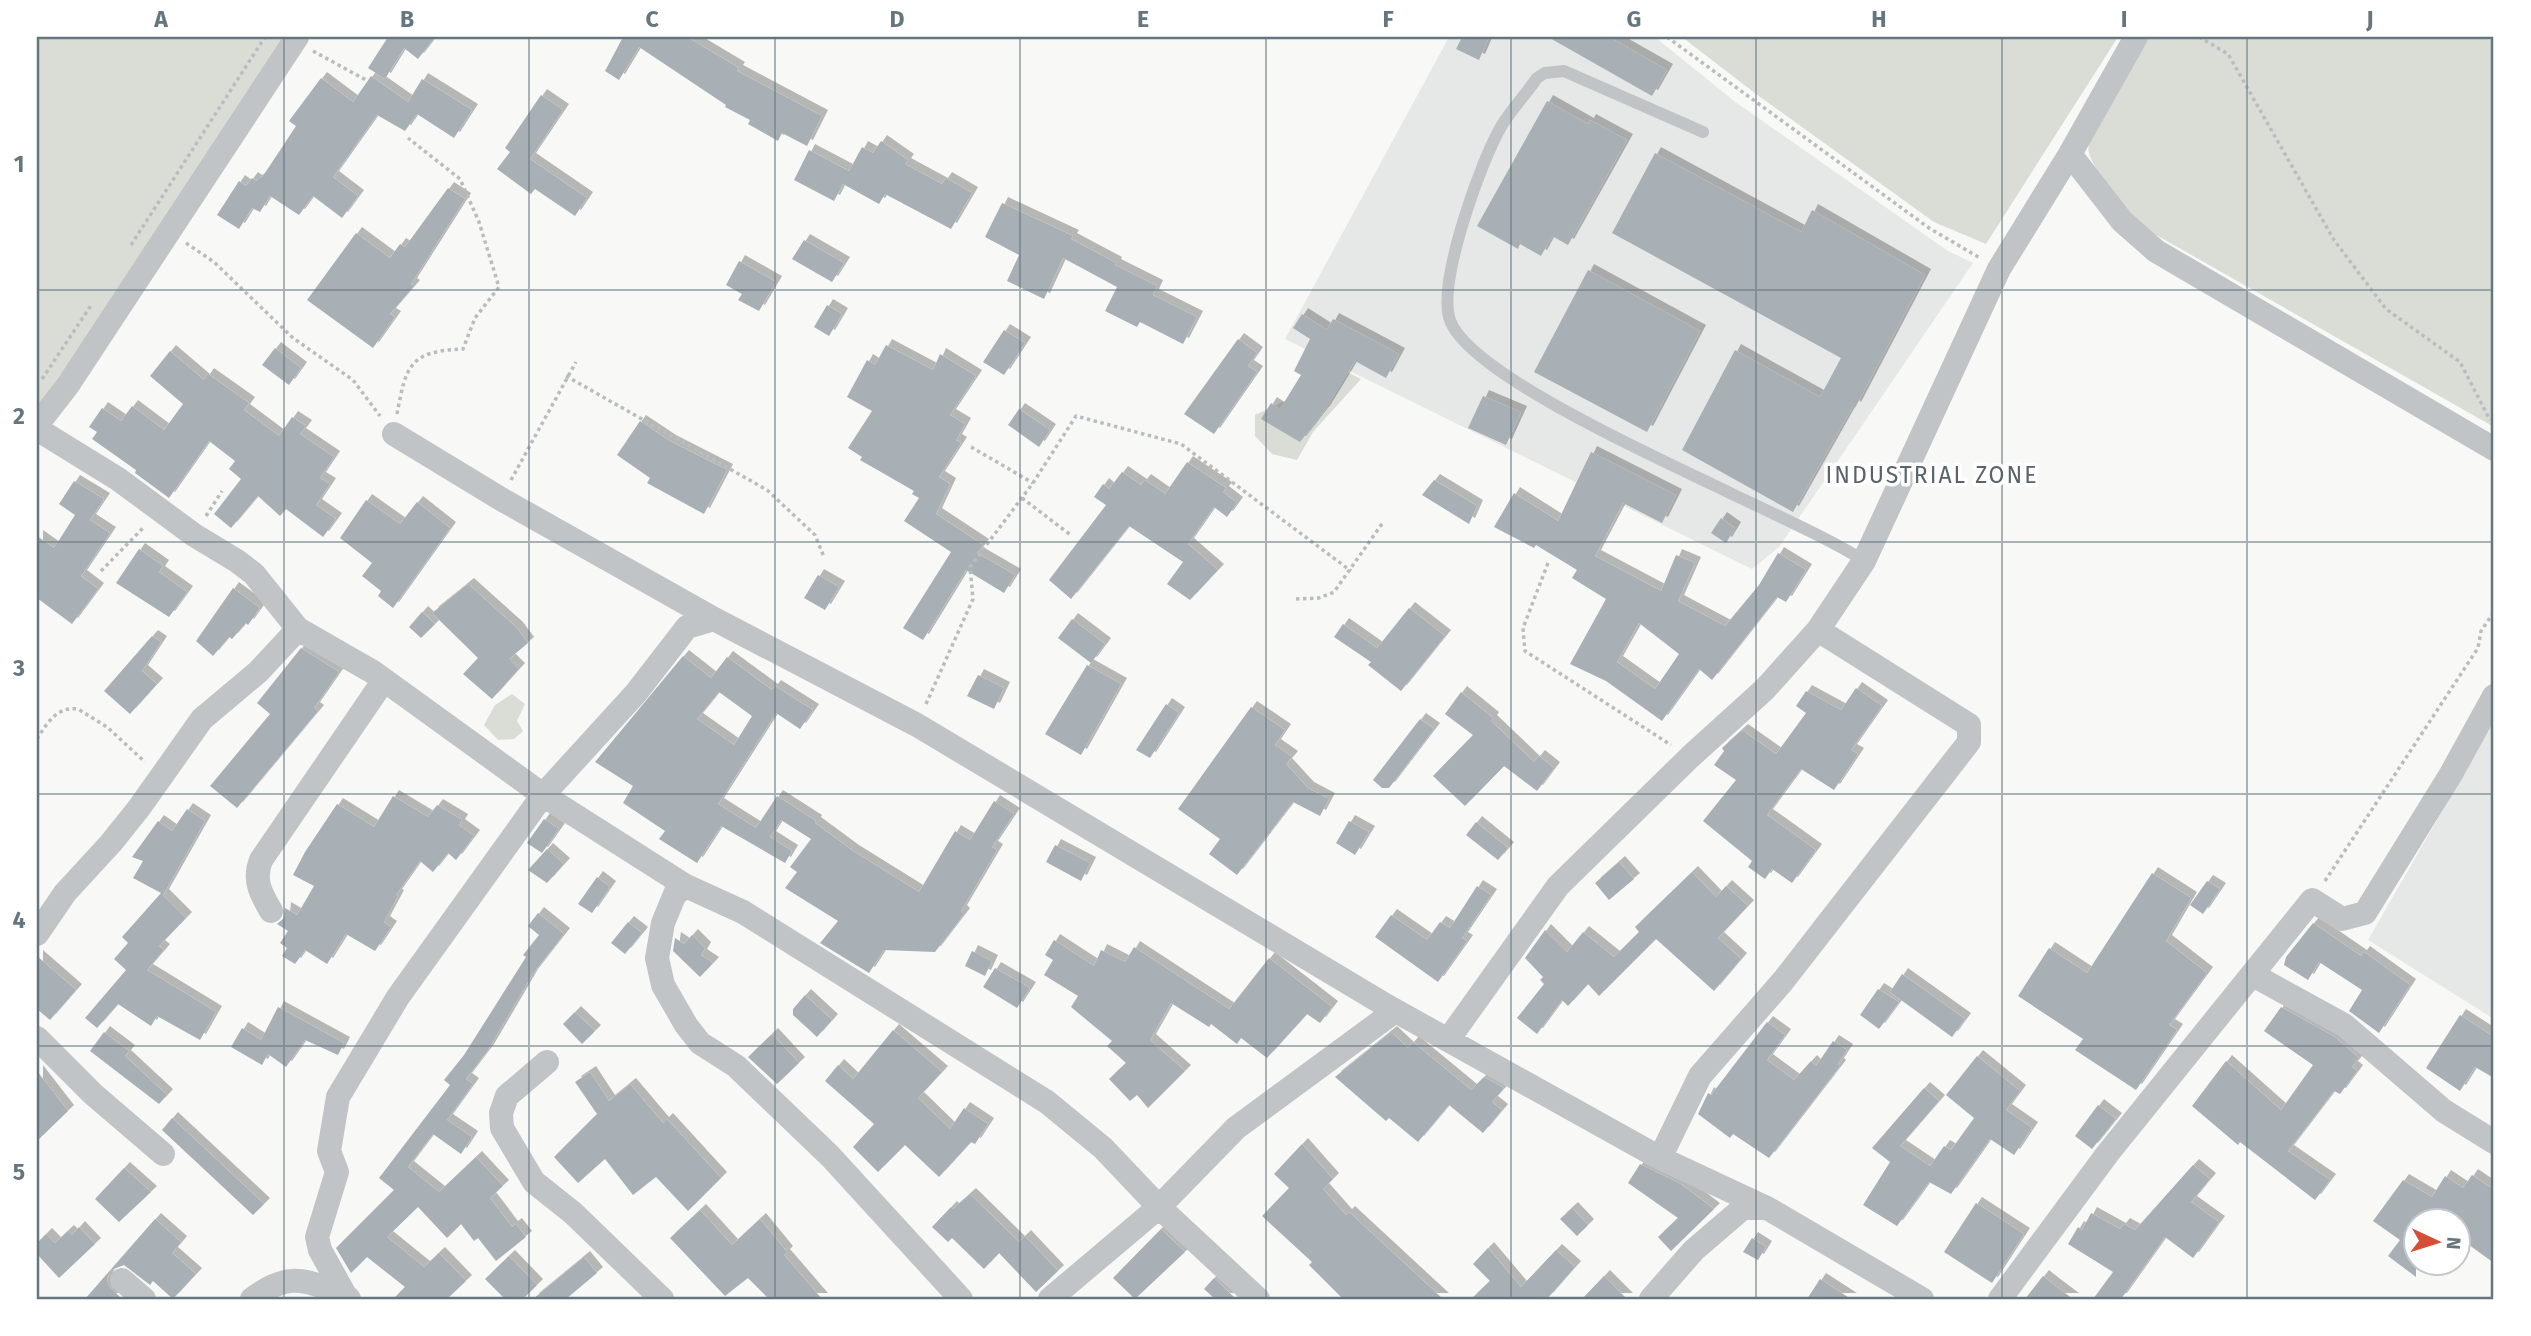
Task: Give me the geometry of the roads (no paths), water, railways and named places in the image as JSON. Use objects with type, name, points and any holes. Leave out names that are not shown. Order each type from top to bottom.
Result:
[{"type":"street","points":[[1448,1040],[1558,886],[1690,757],[1765,689],[1818,630],[1864,561],[1998,268],[2070,154],[2136,37]]},
{"type":"street","points":[[293,42],[166,231],[68,385],[37,427],[118,479],[194,535],[254,574],[298,629],[384,680],[543,795],[686,886],[743,912],[1047,1101],[1103,1148],[1159,1207],[1258,1299]]},
{"type":"street","points":[[2070,154],[2122,221],[2156,251],[2494,449]]},
{"type":"street","points":[[394,434],[501,499],[714,619],[917,725],[1395,1011],[1660,1158],[1767,1208],[1922,1299]]},
{"type":"street","points":[[347,1297],[320,1250],[317,1237],[337,1172],[329,1151],[338,1097],[398,997],[543,795],[636,693],[687,627],[714,619]]},
{"type":"street","points":[[37,934],[65,893],[111,844],[139,808],[202,719],[258,672],[298,629]]},
{"type":"street","points":[[1660,1158],[1700,1076],[1783,981],[1969,742],[1969,724],[1818,630]]},
{"type":"street","points":[[271,911],[260,893],[257,878],[261,860],[384,680]]},
{"type":"street","points":[[2000,1299],[2108,1153],[2312,900],[2342,919],[2365,913],[2451,774],[2494,696]]},
{"type":"street","points":[[686,886],[675,894],[667,913],[657,958],[663,985],[686,1025],[700,1043],[736,1066],[830,1156],[961,1299]]},
{"type":"street","points":[[2253,975],[2344,1025],[2444,1111],[2494,1142]]},
{"type":"street","points":[[1050,1299],[1159,1207],[1236,1128],[1395,1011]]},
{"type":"street","points":[[37,1038],[93,1094],[163,1154]]},
{"type":"street","points":[[547,1062],[507,1096],[501,1113],[502,1128],[534,1182],[573,1213],[662,1299]]},
{"type":"street","points":[[1651,1299],[1693,1250],[1743,1208],[1767,1208]]},
{"type":"street","points":[[252,1299],[279,1282],[295,1279],[347,1297]]},
{"type":"street","points":[[122,1280],[144,1299]]},
{"type":"lane","points":[[1703,132],[1564,71],[1537,78],[1502,125],[1470,199],[1447,299],[1449,317],[1457,334],[1531,391],[1687,474],[1838,543],[1864,561]]},
{"type":"district","name":"INDUSTRIAL ZONE","points":[[1932,475]]}]
